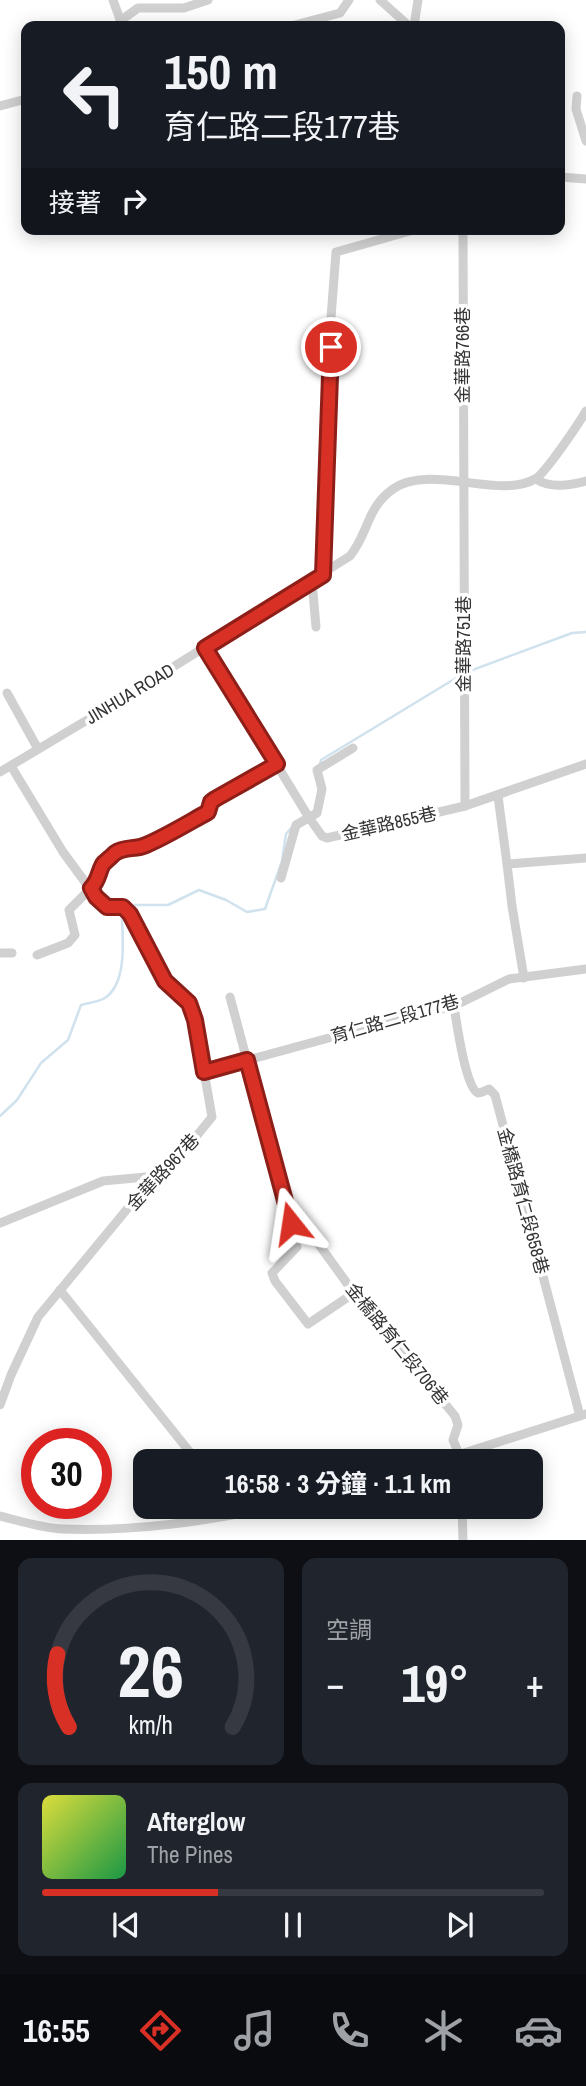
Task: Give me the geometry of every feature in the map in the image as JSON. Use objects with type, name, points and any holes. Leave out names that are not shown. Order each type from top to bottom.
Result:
[{"type":"street","points":[[113,0],[120,21]]},
{"type":"street","points":[[123,21],[138,8],[184,8],[208,0]]},
{"type":"street","points":[[310,21],[340,13],[349,0]]},
{"type":"street","points":[[380,0],[405,21]]},
{"type":"street","points":[[412,21],[418,0]]},
{"type":"street","points":[[577,96],[576,109],[586,141]]},
{"type":"street","points":[[0,106],[21,100]]},
{"type":"street","points":[[565,177],[586,179]]},
{"type":"street","points":[[323,575],[330,331],[336,252],[396,235]]},
{"type":"street","name":"金華路766巷","points":[[463,235],[463,482]]},
{"type":"street","points":[[586,411],[536,479],[567,486],[586,481]]},
{"type":"street","name":"JINHUA ROAD","points":[[0,772],[205,648],[350,556],[356,549],[374,506],[403,483],[426,480],[505,485],[536,479]]},
{"type":"street","name":"金華路751巷","points":[[463,482],[465,806]]},
{"type":"street","points":[[312,581],[316,627]]},
{"type":"street","name":"金華路855巷","points":[[205,648],[307,815],[322,836],[327,838],[465,806],[586,764]]},
{"type":"street","points":[[8,692],[38,749]]},
{"type":"street","points":[[281,878],[296,825],[307,815],[317,813],[322,789],[317,770],[353,748]]},
{"type":"street","points":[[37,955],[68,943],[75,934],[69,910],[98,881],[103,865],[118,851],[145,846],[190,822],[208,812],[215,799],[277,764]]},
{"type":"street","name":"金華路967巷","points":[[0,1405],[38,1317],[156,1176],[177,1160],[212,1116],[195,1020],[189,1003],[165,981],[130,914],[123,907],[107,907],[96,897],[63,852],[11,765]]},
{"type":"street","points":[[498,796],[524,978]]},
{"type":"street","points":[[507,864],[586,858]]},
{"type":"street","points":[[0,953],[12,953]]},
{"type":"street","name":"育仁路二段177巷","points":[[204,1072],[454,1006],[509,979],[586,969]]},
{"type":"street","points":[[230,997],[297,1247],[272,1273],[275,1281],[308,1324],[354,1293]]},
{"type":"street","name":"金橋路育仁段658巷","points":[[454,1006],[462,1054],[472,1086],[479,1093],[489,1089],[495,1096],[583,1415]]},
{"type":"street","points":[[2,1220],[103,1181],[156,1176]]},
{"type":"street","name":"金橋路育仁段706巷","points":[[315,1239],[354,1293],[455,1416],[458,1424],[453,1440],[456,1449]]},
{"type":"street","points":[[60,1290],[187,1449]]},
{"type":"street","points":[[485,1449],[583,1415]]},
{"type":"street","points":[[0,1516],[61,1529],[150,1527],[190,1519]]},
{"type":"street","points":[[462,1519],[463,1540]]},
{"type":"waterway","points":[[467,672],[572,633],[586,632]]},
{"type":"waterway","points":[[320,764],[321,760],[461,675]]},
{"type":"waterway","points":[[0,1116],[17,1100],[41,1063],[68,1040],[81,1005],[103,999],[111,993],[122,963],[122,919],[135,905],[168,905],[199,890],[226,900],[247,912],[265,909],[282,861],[286,834],[292,827]]},
{"type":"route","points":[[291,1223],[247,1060],[204,1072],[195,1020],[189,1003],[159,972],[130,914],[123,907],[107,907],[91,888],[98,881],[103,865],[118,851],[145,846],[190,822],[208,812],[215,799],[277,764],[205,648],[323,575],[331,347]]}]
